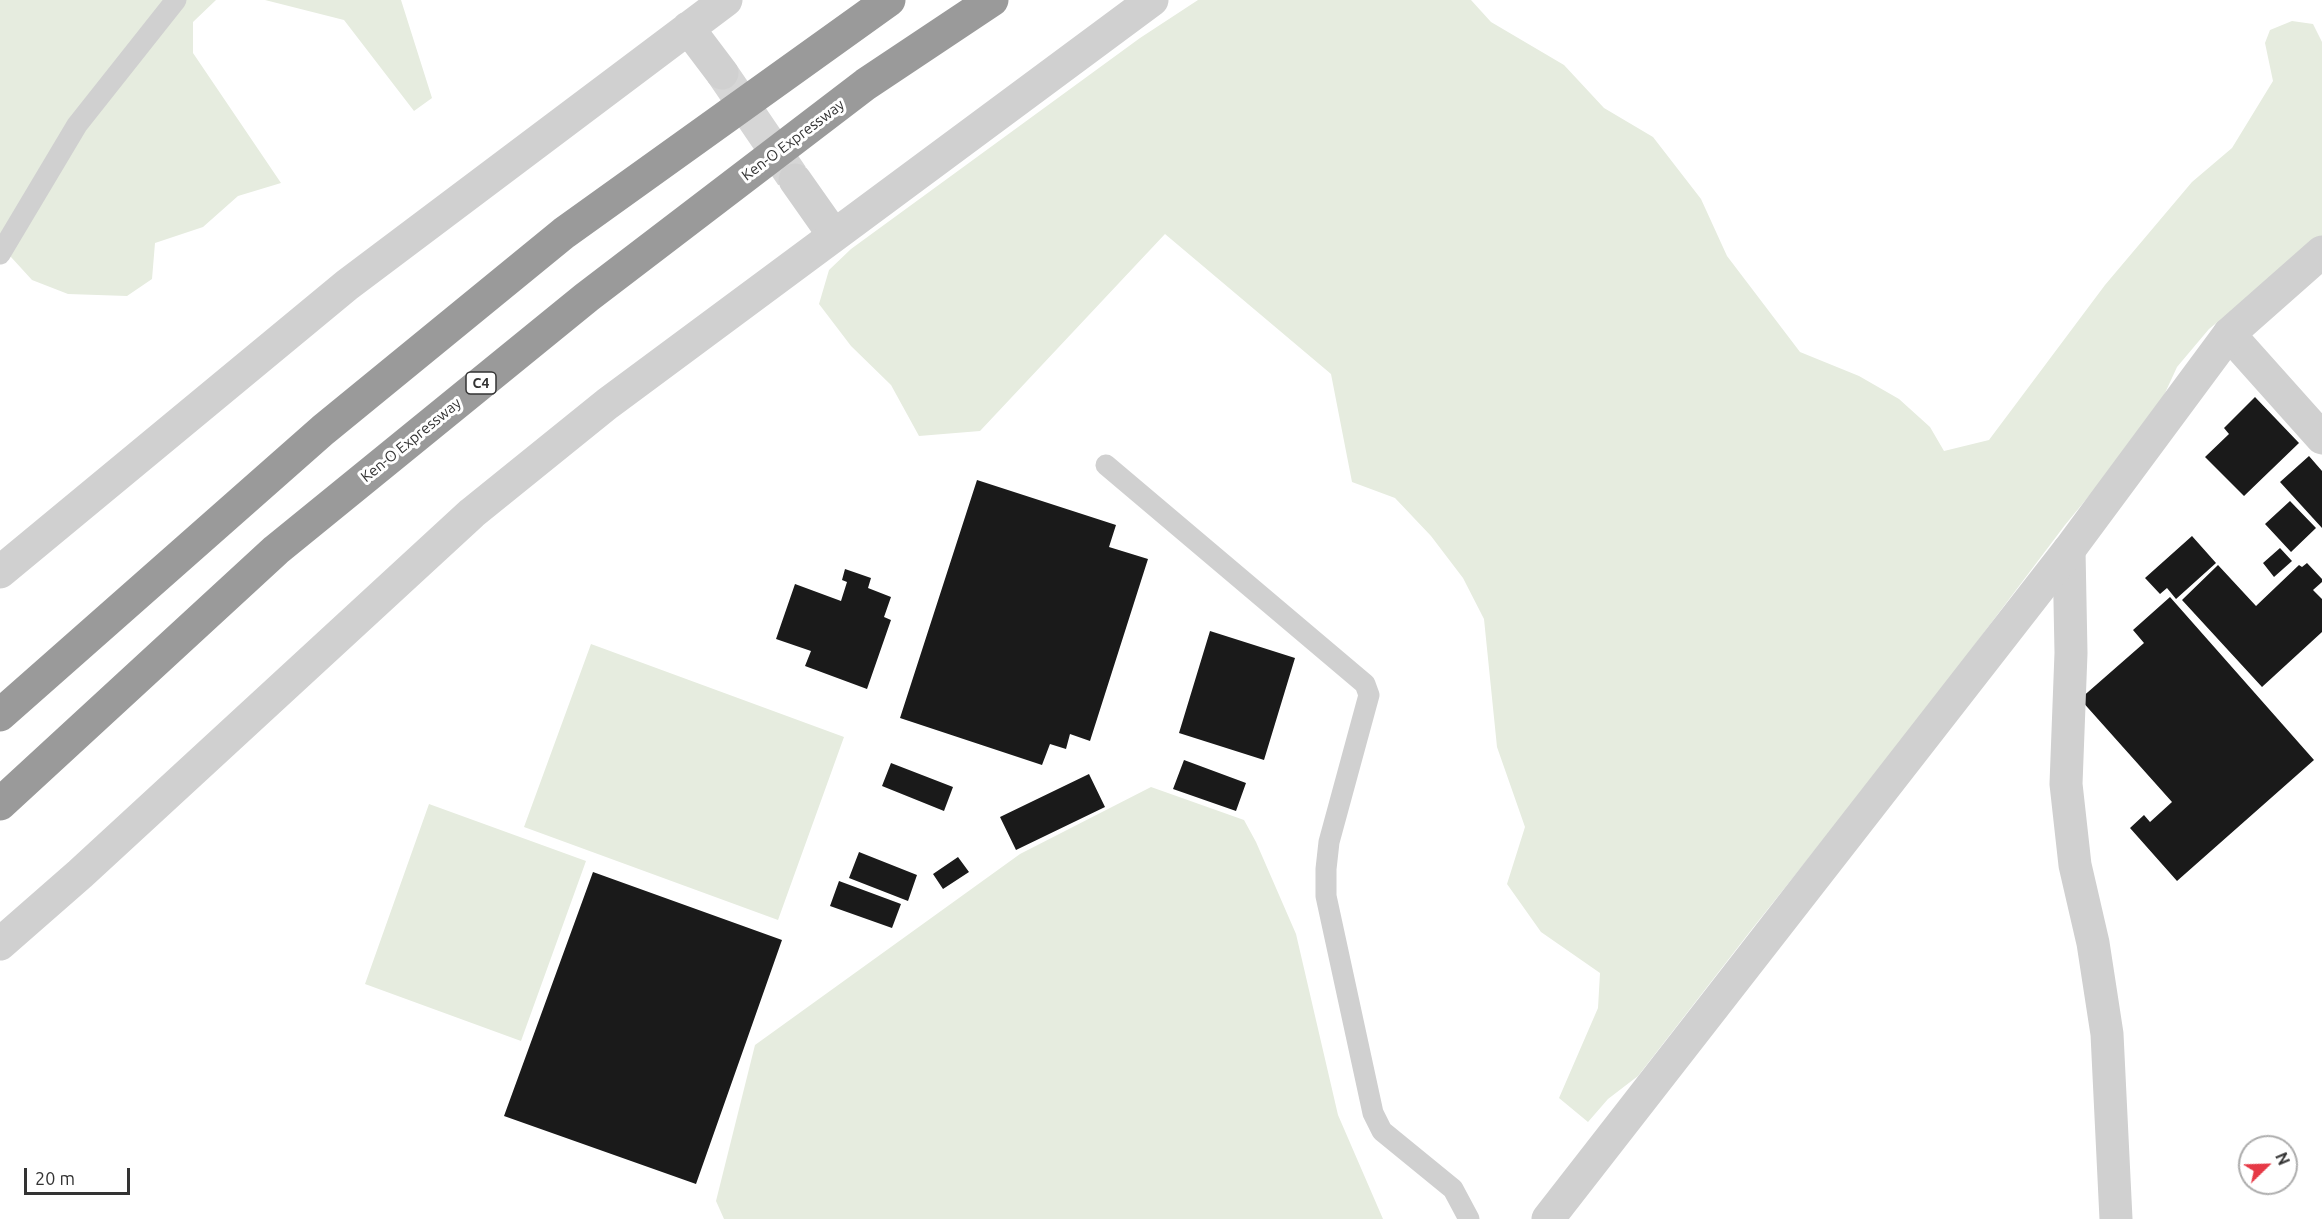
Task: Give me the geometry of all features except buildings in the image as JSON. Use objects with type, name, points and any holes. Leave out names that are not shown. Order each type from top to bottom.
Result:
[{"type":"highway","points":[[0,714],[323,430],[564,233],[889,0]]},
{"type":"highway","name":"Ken-O Expressway","points":[[0,804],[276,550],[578,304],[866,84],[992,0]]},
{"type":"street","points":[[0,572],[347,285],[726,0]]},
{"type":"street","points":[[0,944],[80,874],[472,513],[607,404],[833,234],[1152,0]]},
{"type":"street","points":[[688,28],[722,73]]},
{"type":"street","points":[[795,180],[833,234]]},
{"type":"street","points":[[1548,1219],[2068,550],[2229,334],[2322,252]]},
{"type":"street","points":[[2229,334],[2322,438]]},
{"type":"street","points":[[2068,550],[2071,653],[2066,784],[2075,865],[2093,943],[2107,1034],[2116,1219]]},
{"type":"lane","points":[[0,254],[78,125],[176,0]]},
{"type":"lane","points":[[1106,465],[1365,684],[1369,695],[1329,842],[1326,896],[1373,1113],[1382,1131],[1453,1189],[1469,1219]]},
{"type":"shaded area","points":[[0,0],[216,0],[193,22],[193,53],[281,183],[238,196],[203,227],[155,243],[152,279],[127,296],[68,294],[32,280],[0,245]]},
{"type":"shaded area","points":[[265,0],[401,0],[432,98],[414,111],[344,20]]},
{"type":"shaded area","points":[[1198,0],[1471,0],[1491,22],[1564,65],[1604,108],[1653,137],[1701,199],[1727,256],[1800,352],[1859,376],[1899,399],[1930,427],[1944,451],[1989,440],[2105,285],[2192,182],[2232,148],[2273,81],[2265,43],[2270,30],[2292,21],[2313,24],[2322,42],[2322,237],[2209,329],[2177,367],[2154,417],[2065,525],[1909,732],[1638,1076],[1608,1099],[1588,1122],[1559,1098],[1598,1008],[1600,973],[1541,932],[1507,884],[1525,827],[1497,747],[1484,619],[1463,578],[1431,536],[1395,498],[1352,482],[1331,374],[1165,234],[980,431],[919,436],[891,385],[851,346],[819,304],[829,270],[851,249],[1140,38]]},
{"type":"shaded area","points":[[591,644],[844,737],[778,920],[524,827]]},
{"type":"shaded area","points":[[1151,787],[1244,820],[1256,842],[1296,934],[1338,1115],[1383,1219],[724,1219],[716,1201],[755,1045],[1020,854]]},
{"type":"shaded area","points":[[429,804],[586,861],[521,1041],[365,984]]},
{"type":"tunnel","points":[[722,73],[792,176]]}]
